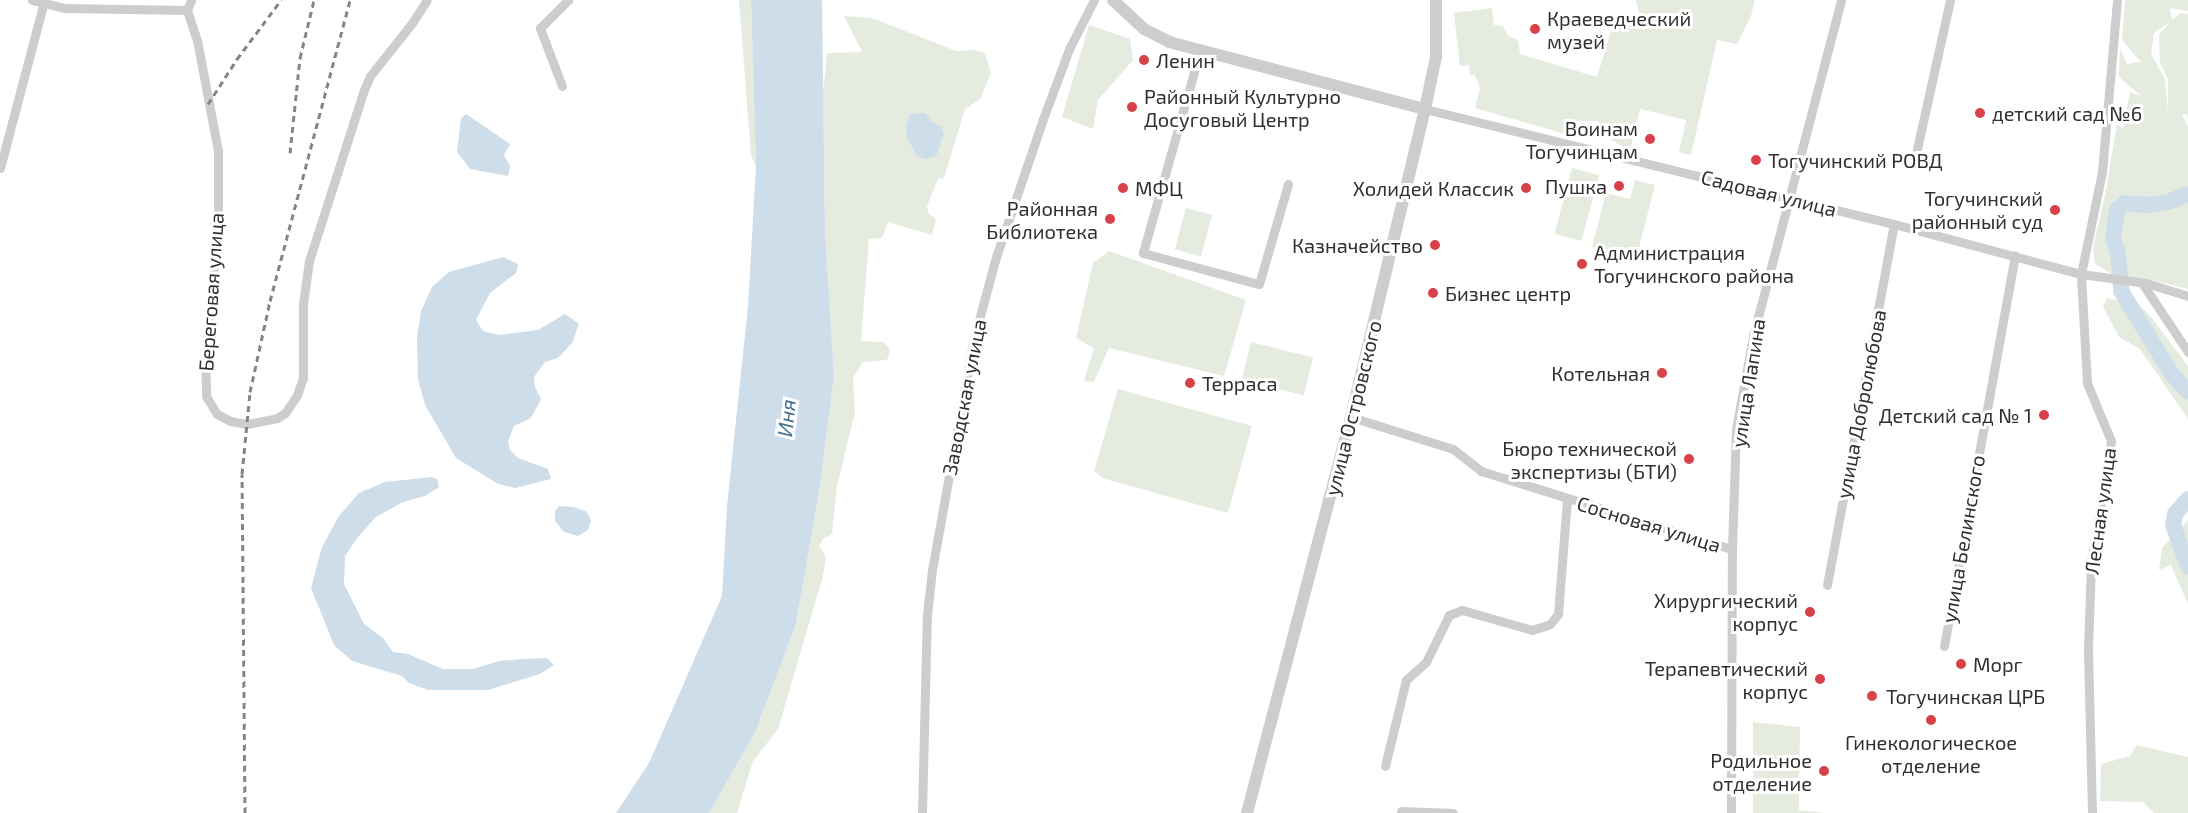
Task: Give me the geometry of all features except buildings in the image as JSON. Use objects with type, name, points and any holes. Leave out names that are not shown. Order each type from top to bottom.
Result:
[{"type":"street","points":[[32,0],[43,5],[187,10],[191,0]]},
{"type":"street","name":"Береговая улица","points":[[187,10],[197,40],[218,151],[218,222],[205,360],[206,396],[217,414],[230,421],[247,424],[277,418],[285,413],[297,395],[303,378],[303,304],[307,270],[364,90],[370,76],[412,23],[427,0]]},
{"type":"street","points":[[562,86],[540,28],[568,0]]},
{"type":"street","name":"Заводская улица","points":[[922,813],[927,615],[931,581],[974,342],[987,284],[1043,119],[1069,49],[1094,0]]},
{"type":"street","points":[[1113,0],[1144,29],[1169,42],[1425,109]]},
{"type":"street","name":"улица Островского","points":[[1247,813],[1351,417],[1425,109],[1436,57],[1436,0]]},
{"type":"street","name":"улица Лапина","points":[[1731,813],[1732,549],[1736,429],[1753,336],[1841,0]]},
{"type":"street","points":[[1915,158],[1950,0]]},
{"type":"street","name":"Лесная улица","points":[[2092,813],[2088,649],[2091,562],[2110,441],[2087,383],[2081,274],[2102,172],[2117,0]]},
{"type":"street","points":[[0,168],[43,5]]},
{"type":"street","points":[[1200,51],[1143,253],[1259,284],[1288,184]]},
{"type":"street","name":"Садовая улица","points":[[1425,109],[1894,224],[2081,274],[2142,283],[2188,296]]},
{"type":"street","name":"улица Добролюбова","points":[[1827,585],[1894,224]]},
{"type":"street","name":"улица Белинского","points":[[1944,646],[2014,255]]},
{"type":"street","points":[[2142,283],[2188,352]]},
{"type":"street","name":"Сосновая улица","points":[[1351,417],[1453,449],[1481,471],[1732,549]]},
{"type":"street","name":"Сосновая улица","points":[[1385,766],[1406,680],[1426,662],[1449,615],[1462,610],[1532,630],[1550,624],[1558,614],[1566,499]]},
{"type":"street","points":[[1401,811],[1453,813]]},
{"type":"shaded area","points":[[739,0],[751,0],[756,166],[751,155]]},
{"type":"shaded area","points":[[1636,0],[1755,0],[1751,16],[1737,44],[1717,40],[1691,155],[1679,152],[1686,120],[1640,109],[1630,151],[1605,136],[1598,121],[1573,121],[1569,135],[1475,108],[1480,88],[1475,75],[1470,75],[1469,65],[1460,66],[1454,13],[1492,8],[1494,25],[1503,26],[1508,36],[1518,40],[1520,54],[1597,77],[1612,28],[1641,22]]},
{"type":"shaded area","points":[[2125,0],[2188,0],[2188,11],[2170,8],[2172,20],[2180,13],[2188,14],[2188,120],[2187,114],[2182,114],[2188,127],[2188,289],[2152,280],[2112,274],[2095,264],[2093,248],[2117,124],[2123,129],[2130,92],[2141,96],[2119,77],[2120,48],[2127,64],[2141,62],[2122,40]],"holes":[[[2171,21],[2159,35],[2160,62],[2168,79],[2168,111],[2165,79],[2151,54],[2154,33]]]},
{"type":"shaded area","points":[[844,16],[872,18],[956,51],[975,50],[985,53],[991,73],[980,99],[965,109],[944,178],[938,179],[927,206],[928,213],[936,219],[932,235],[888,222],[882,238],[869,239],[861,341],[884,342],[890,350],[887,360],[863,362],[853,378],[855,412],[837,486],[832,534],[823,539],[819,546],[826,557],[823,576],[778,729],[753,761],[737,813],[709,813],[755,733],[796,624],[820,486],[834,376],[825,230],[823,93],[827,53],[862,52]]},
{"type":"shaded area","points":[[1089,25],[1130,39],[1133,60],[1098,100],[1093,129],[1062,117]]},
{"type":"shaded area","points":[[1572,168],[1599,175],[1581,241],[1554,234]]},
{"type":"shaded area","points":[[1635,180],[1655,185],[1636,259],[1592,247],[1606,193],[1630,199]]},
{"type":"shaded area","points":[[1186,208],[1212,215],[1201,257],[1175,250]]},
{"type":"shaded area","points":[[1109,251],[1246,300],[1224,376],[1109,348],[1094,382],[1084,381],[1094,348],[1076,338],[1093,263]]},
{"type":"shaded area","points":[[2107,298],[2140,306],[2152,318],[2188,366],[2188,419],[2140,349],[2119,337],[2103,306]]},
{"type":"shaded area","points":[[1251,342],[1313,357],[1304,395],[1242,380]]},
{"type":"shaded area","points":[[1118,389],[1252,426],[1228,513],[1105,479],[1094,471]]},
{"type":"shaded area","points":[[2188,520],[2188,604],[2171,565],[2159,570],[2162,548]]},
{"type":"shaded area","points":[[1753,722],[1800,727],[1799,810],[1826,813],[1753,813]]},
{"type":"shaded area","points":[[2137,745],[2188,757],[2188,813],[2154,813],[2143,802],[2100,801],[2101,764],[2130,756]]},
{"type":"water","name":"Иня","points":[[751,0],[822,0],[825,230],[834,376],[820,486],[796,624],[755,733],[709,813],[616,813],[649,763],[722,596],[727,506],[748,306],[756,166]]},
{"type":"water","points":[[925,113],[932,122],[941,126],[944,134],[936,156],[925,159],[916,155],[907,137],[906,126],[910,114]]},
{"type":"water","points":[[466,114],[510,144],[504,155],[510,166],[508,176],[470,169],[457,152],[461,118]]},
{"type":"water","points":[[503,257],[518,264],[516,273],[490,293],[476,320],[483,331],[499,335],[538,330],[565,314],[579,324],[572,343],[558,358],[545,362],[534,377],[535,387],[541,399],[531,418],[514,426],[508,442],[510,450],[518,458],[548,469],[551,479],[515,488],[498,484],[456,458],[425,405],[418,379],[417,337],[421,311],[432,287],[449,272]]},
{"type":"water","points":[[432,477],[437,479],[439,487],[425,496],[403,502],[376,517],[345,556],[344,584],[364,624],[383,638],[393,652],[408,654],[443,669],[473,669],[499,661],[547,658],[554,665],[540,674],[488,690],[428,690],[409,683],[402,676],[352,661],[334,645],[311,588],[322,547],[339,516],[359,493],[385,482]]},
{"type":"water","points":[[559,506],[574,507],[587,512],[591,520],[588,530],[578,536],[564,532],[555,521],[555,511]]},
{"type":"waterway","points":[[2188,194],[2168,202],[2146,205],[2125,203],[2117,210],[2113,238],[2118,253],[2121,291],[2171,373],[2188,392]]},
{"type":"waterway","points":[[2188,499],[2175,514],[2173,525],[2188,566]]},
{"type":"railway","points":[[208,104],[237,59],[281,0]]},
{"type":"railway","points":[[290,153],[300,58],[314,0]]},
{"type":"railway","points":[[245,813],[242,474],[250,392],[270,301],[350,0]]},
{"type":"place","name":"Краеведческий музей","points":[[1535,29]]},
{"type":"place","name":"Ленин","points":[[1144,60]]},
{"type":"place","name":"Районный Культурно Досуговый Центр","points":[[1132,107]]},
{"type":"place","name":"детский сад №6","points":[[1980,113]]},
{"type":"place","name":"Воинам Тогучинцам","points":[[1650,139]]},
{"type":"place","name":"Тогучинский РОВД","points":[[1756,160]]},
{"type":"place","name":"Пушка","points":[[1619,186]]},
{"type":"place","name":"МФЦ","points":[[1123,188]]},
{"type":"place","name":"Холидей Классик","points":[[1526,188]]},
{"type":"place","name":"Тогучинский районный суд","points":[[2055,210]]},
{"type":"place","name":"Районная Библиотека","points":[[1110,219]]},
{"type":"place","name":"Казначейство","points":[[1435,245]]},
{"type":"place","name":"Администрация Тогучинского района","points":[[1582,264]]},
{"type":"place","name":"Бизнес центр","points":[[1433,293]]},
{"type":"place","name":"Котельная","points":[[1662,373]]},
{"type":"place","name":"Терраса","points":[[1190,383]]},
{"type":"place","name":"Детский сад № 1","points":[[2044,415]]},
{"type":"place","name":"Бюро технической экспертизы (БТИ)","points":[[1689,459]]},
{"type":"place","name":"Хирургический корпус","points":[[1810,612]]},
{"type":"place","name":"Морг","points":[[1961,664]]},
{"type":"place","name":"Терапевтический корпус","points":[[1820,679]]},
{"type":"place","name":"Тогучинская ЦРБ","points":[[1872,696]]},
{"type":"place","name":"Гинекологическое отделение","points":[[1931,720]]},
{"type":"place","name":"Родильное отделение","points":[[1824,771]]}]
